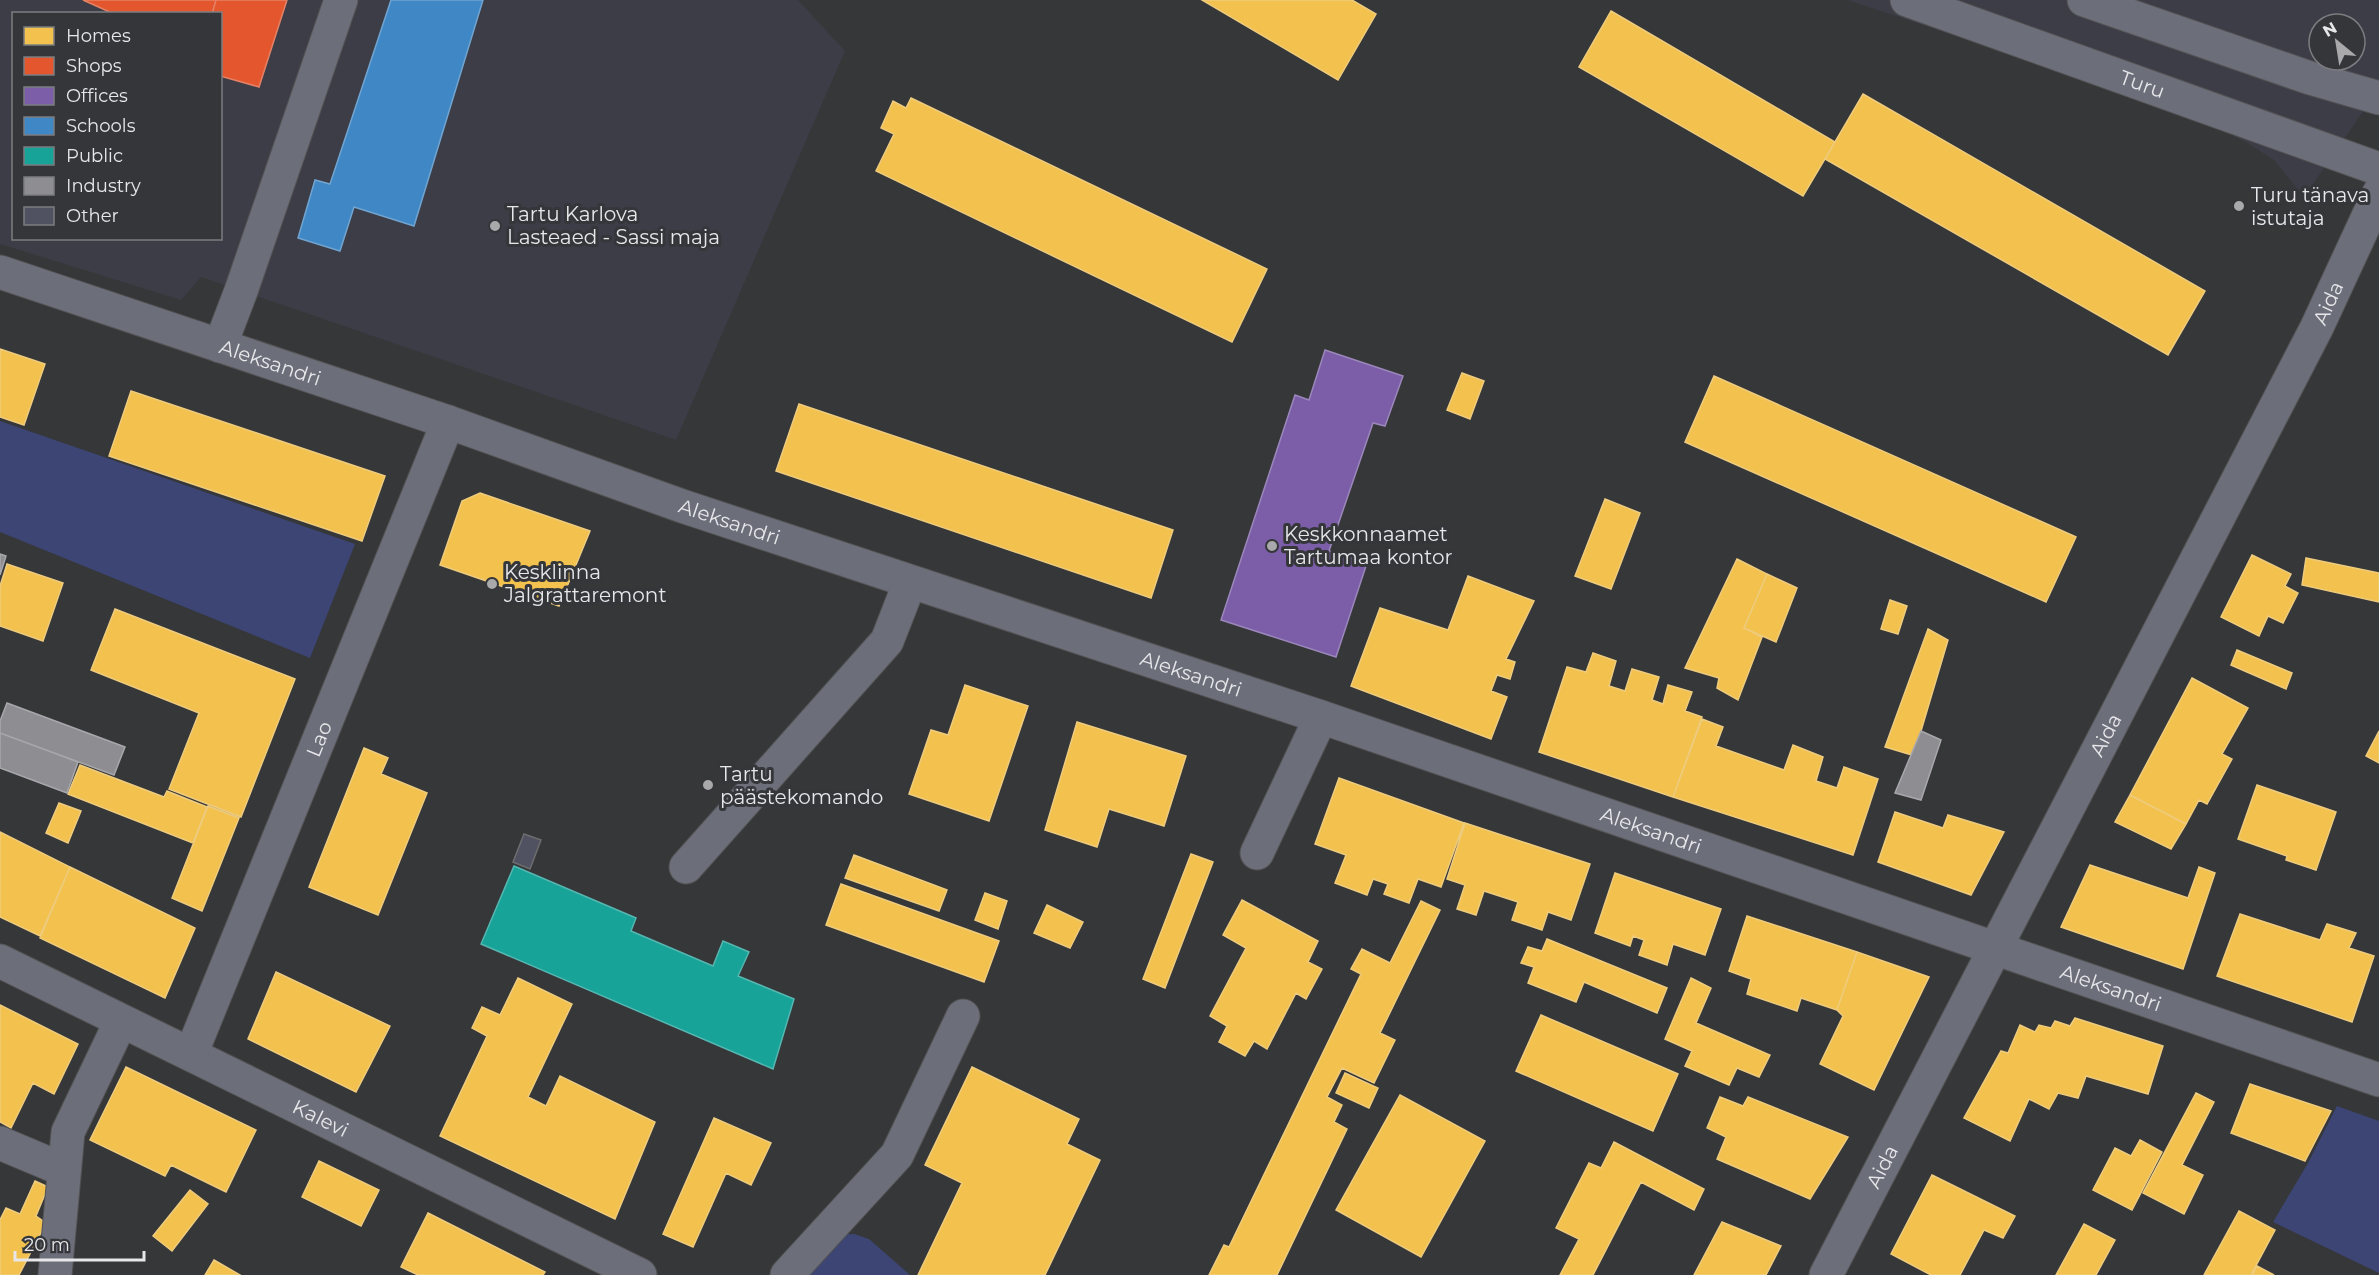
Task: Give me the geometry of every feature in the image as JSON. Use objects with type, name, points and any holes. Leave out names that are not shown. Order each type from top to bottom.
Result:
[{"type":"street","points":[[220,346],[242,291],[341,0]]},
{"type":"street","name":"Turu","points":[[1907,0],[2379,169]]},
{"type":"street","points":[[2084,0],[2310,78],[2379,98]]},
{"type":"street","name":"Aida","points":[[1826,1275],[2317,327],[2379,193]]},
{"type":"street","name":"Aleksandri","points":[[0,272],[448,422],[682,506],[1321,717],[2379,1080]]},
{"type":"street","name":"Lao","points":[[191,1054],[448,422]]},
{"type":"street","points":[[686,867],[887,641],[910,582]]},
{"type":"street","points":[[1257,853],[1321,717]]},
{"type":"street","name":"Kalevi","points":[[0,961],[640,1275]]},
{"type":"street","points":[[788,1275],[897,1155],[963,1016]]},
{"type":"street","points":[[55,1275],[68,1132],[121,1020]]},
{"type":"street","points":[[0,1143],[64,1170]]},
{"type":"shaded area","name":"Tartu Karlova Lasteaed - Sassi maja","points":[[0,0],[798,0],[845,51],[676,440],[201,277],[181,300],[0,244]]},
{"type":"shaded area","points":[[1848,0],[2379,0],[2379,85],[2304,197],[2274,160],[2244,141],[2180,110]]},
{"type":"shaded area","points":[[0,421],[355,544],[310,658],[0,532]]},
{"type":"shaded area","points":[[2337,1106],[2379,1121],[2379,1273],[2273,1222],[2308,1163]]},
{"type":"shaded area","points":[[854,1234],[869,1239],[910,1275],[809,1275],[831,1235]]},
{"type":"building: Homes","points":[[1202,0],[1352,0],[1376,14],[1338,80]]},
{"type":"building: Homes","points":[[1611,11],[1835,142],[1803,196],[1579,67]]},
{"type":"building: Homes","points":[[1863,94],[2205,291],[2168,355],[1825,159]]},
{"type":"building: Homes","points":[[911,98],[1267,269],[1232,342],[876,171],[894,134],[881,128],[893,101],[906,108]]},
{"type":"building: Homes","points":[[0,349],[45,364],[24,425],[0,417]]},
{"type":"building: Homes","points":[[1462,373],[1484,381],[1470,419],[1447,410]]},
{"type":"building: Homes","points":[[1714,376],[2076,537],[2046,602],[1685,442]]},
{"type":"building: Homes","points":[[131,391],[385,476],[362,541],[109,456]]},
{"type":"building: Homes","points":[[799,404],[1173,530],[1151,598],[776,471]]},
{"type":"building: Homes","points":[[480,493],[590,531],[559,606],[440,565],[462,501]]},
{"type":"building: Homes","points":[[1605,499],[1640,513],[1611,589],[1575,576]]},
{"type":"building: Homes","points":[[2252,555],[2291,574],[2285,586],[2298,593],[2283,623],[2268,616],[2259,636],[2221,617]]},
{"type":"building: Homes","points":[[2306,558],[2379,573],[2379,602],[2302,585]]},
{"type":"building: Homes","points":[[1737,559],[1767,574],[1744,628],[1762,637],[1738,700],[1717,688],[1719,678],[1685,668]]},
{"type":"building: Homes","points":[[7,564],[63,583],[43,641],[0,626],[0,586]]},
{"type":"building: Homes","points":[[1767,574],[1797,588],[1776,642],[1744,628]]},
{"type":"building: Homes","points":[[1468,576],[1534,601],[1506,659],[1515,662],[1510,679],[1497,675],[1491,691],[1507,697],[1491,739],[1351,686],[1380,608],[1448,630]]},
{"type":"building: Homes","points":[[1890,600],[1907,606],[1898,634],[1881,629]]},
{"type":"building: Homes","points":[[115,609],[295,679],[241,817],[169,789],[199,713],[91,670]]},
{"type":"building: Homes","points":[[1928,629],[1948,640],[1912,755],[1885,747]]},
{"type":"building: Homes","points":[[2237,650],[2292,673],[2286,689],[2231,665]]},
{"type":"building: Homes","points":[[1593,653],[1616,661],[1609,686],[1625,691],[1632,669],[1659,677],[1652,700],[1663,704],[1668,685],[1692,692],[1685,711],[1702,717],[1673,797],[1539,752],[1567,667],[1586,672]]},
{"type":"building: Homes","points":[[2192,678],[2248,708],[2222,754],[2232,759],[2207,804],[2199,800],[2186,824],[2130,795]]},
{"type":"building: Homes","points":[[965,685],[1028,706],[989,821],[909,794],[931,730],[948,735]]},
{"type":"building: Homes","points":[[1702,719],[1723,727],[1716,746],[1784,770],[1793,745],[1823,757],[1816,781],[1837,788],[1844,767],[1878,779],[1853,855],[1673,797]]},
{"type":"building: Homes","points":[[1077,722],[1186,756],[1164,826],[1109,809],[1097,847],[1045,830]]},
{"type":"building: Homes","points":[[2379,731],[2379,763],[2366,756]]},
{"type":"building: Homes","points":[[364,748],[388,758],[381,774],[427,793],[378,915],[309,887]]},
{"type":"building: Homes","points":[[80,765],[164,797],[167,791],[207,807],[193,843],[68,794]]},
{"type":"building: Homes","points":[[1339,778],[1464,823],[1441,887],[1418,879],[1409,903],[1384,894],[1388,884],[1373,879],[1367,895],[1335,883],[1346,855],[1315,844]]},
{"type":"building: Homes","points":[[2257,785],[2336,812],[2316,870],[2286,860],[2287,856],[2238,839]]},
{"type":"building: Homes","points":[[2130,795],[2186,824],[2171,849],[2115,822]]},
{"type":"building: Homes","points":[[59,803],[81,811],[68,843],[46,833]]},
{"type":"building: Homes","points":[[208,806],[239,818],[202,911],[172,898]]},
{"type":"building: Homes","points":[[1895,812],[1943,828],[1948,815],[2004,832],[1971,895],[1878,862]]},
{"type":"building: Homes","points":[[1465,823],[1590,864],[1571,920],[1548,912],[1542,930],[1512,920],[1518,902],[1484,891],[1476,915],[1457,909],[1465,885],[1447,879]]},
{"type":"building: Homes","points":[[0,832],[70,867],[40,936],[0,917]]},
{"type":"building: Homes","points":[[1191,854],[1213,862],[1165,988],[1143,979]]},
{"type":"building: Homes","points":[[854,855],[947,890],[939,911],[845,878]]},
{"type":"building: Homes","points":[[2090,865],[2188,898],[2199,867],[2215,873],[2183,969],[2061,927]]},
{"type":"building: Homes","points":[[70,867],[195,928],[165,998],[40,938]]},
{"type":"building: Homes","points":[[1615,873],[1721,909],[1705,955],[1673,944],[1667,965],[1639,955],[1644,940],[1633,936],[1630,946],[1595,933]]},
{"type":"building: Homes","points":[[841,884],[999,941],[984,982],[826,925]]},
{"type":"building: Homes","points":[[985,893],[1007,901],[998,929],[975,920]]},
{"type":"building: Homes","points":[[1242,900],[1318,941],[1308,962],[1322,969],[1306,999],[1296,993],[1267,1049],[1254,1041],[1245,1056],[1219,1042],[1227,1026],[1210,1016],[1246,948],[1223,935]]},
{"type":"building: Homes","points":[[1421,901],[1440,910],[1380,1033],[1395,1040],[1374,1083],[1342,1068],[1327,1097],[1342,1105],[1334,1122],[1347,1129],[1277,1275],[1209,1275],[1224,1245],[1229,1247],[1361,974],[1351,969],[1362,949],[1390,963]]},
{"type":"building: Homes","points":[[1047,905],[1083,922],[1070,948],[1034,933]]},
{"type":"building: Homes","points":[[2240,914],[2320,940],[2327,924],[2356,933],[2349,948],[2374,956],[2352,1022],[2217,976]]},
{"type":"building: Homes","points":[[1747,916],[1857,952],[1837,1010],[1801,998],[1797,1011],[1747,994],[1751,979],[1729,971]]},
{"type":"building: Homes","points":[[1547,939],[1667,988],[1657,1013],[1584,982],[1576,1002],[1528,983],[1534,967],[1521,963],[1528,947],[1542,951]]},
{"type":"building: Homes","points":[[1857,952],[1929,977],[1874,1090],[1820,1064],[1843,1016],[1837,1010]]},
{"type":"building: Homes","points":[[276,972],[390,1026],[356,1092],[248,1039]]},
{"type":"building: Homes","points":[[518,978],[572,1004],[528,1097],[546,1106],[560,1076],[655,1122],[615,1219],[440,1136],[487,1036],[472,1028],[482,1007],[500,1015]]},
{"type":"building: Homes","points":[[1691,978],[1711,988],[1696,1023],[1770,1055],[1759,1077],[1737,1068],[1729,1085],[1685,1066],[1692,1051],[1665,1039]]},
{"type":"building: Homes","points":[[0,1005],[78,1044],[54,1094],[33,1083],[11,1128],[0,1122]]},
{"type":"building: Homes","points":[[1541,1015],[1678,1074],[1653,1131],[1516,1071]]},
{"type":"building: Homes","points":[[2075,1018],[2163,1046],[2148,1094],[2086,1076],[2078,1098],[2058,1093],[2049,1109],[2029,1099],[2010,1141],[1964,1118],[2001,1051],[2008,1053],[2020,1025],[2035,1032],[2039,1025],[2051,1028],[2055,1021],[2070,1026]]},
{"type":"building: Homes","points":[[126,1067],[256,1130],[226,1192],[171,1165],[165,1176],[90,1140]]},
{"type":"building: Homes","points":[[972,1067],[1079,1119],[1067,1144],[1100,1160],[1045,1275],[918,1275],[962,1183],[925,1165]]},
{"type":"building: Homes","points":[[1345,1073],[1378,1088],[1369,1108],[1336,1093]]},
{"type":"building: Homes","points":[[2250,1084],[2331,1111],[2305,1161],[2231,1133]]},
{"type":"building: Homes","points":[[2196,1093],[2214,1102],[2182,1165],[2203,1175],[2184,1214],[2143,1193]]},
{"type":"building: Homes","points":[[1400,1095],[1485,1141],[1421,1257],[1336,1210]]},
{"type":"building: Homes","points":[[1720,1097],[1743,1106],[1748,1097],[1848,1137],[1810,1199],[1717,1159],[1726,1137],[1707,1128]]},
{"type":"building: Homes","points":[[714,1118],[771,1143],[751,1185],[726,1173],[693,1247],[663,1234]]},
{"type":"building: Homes","points":[[2140,1140],[2162,1152],[2132,1210],[2093,1190],[2115,1148],[2131,1156]]},
{"type":"building: Homes","points":[[1614,1142],[1704,1189],[1694,1210],[1641,1182],[1593,1275],[1560,1275],[1579,1239],[1556,1228],[1589,1163],[1601,1168]]},
{"type":"building: Homes","points":[[319,1161],[379,1190],[361,1226],[302,1197]]},
{"type":"building: Homes","points":[[1932,1175],[2015,1216],[2003,1238],[1984,1230],[1960,1275],[1931,1275],[1891,1254]]},
{"type":"building: Homes","points":[[35,1181],[48,1187],[36,1216],[46,1223],[19,1275],[0,1275],[0,1220],[6,1208],[20,1214]]},
{"type":"building: Homes","points":[[190,1190],[208,1204],[172,1251],[153,1236]]},
{"type":"building: Homes","points":[[2239,1211],[2275,1230],[2251,1275],[2204,1275]]},
{"type":"building: Homes","points":[[428,1213],[545,1272],[543,1275],[418,1275],[401,1267]]},
{"type":"building: Homes","points":[[1722,1222],[1781,1246],[1766,1275],[1694,1275]]},
{"type":"building: Homes","points":[[2084,1224],[2115,1240],[2096,1275],[2056,1275]]},
{"type":"building: Homes","points":[[214,1260],[240,1275],[205,1275]]},
{"type":"building: Homes","points":[[2257,1266],[2274,1275],[2252,1275]]},
{"type":"building: Shops","points":[[83,0],[216,0],[213,12],[110,12]]},
{"type":"building: Shops","points":[[216,0],[287,0],[259,87],[222,77],[222,12],[213,12]]},
{"type":"building: Offices","points":[[1325,350],[1403,376],[1385,426],[1373,423],[1329,551],[1367,563],[1336,657],[1221,620],[1295,395],[1309,400]]},
{"type":"building: Schools","points":[[391,0],[483,0],[414,226],[354,207],[340,251],[298,238],[315,180],[330,184]]},
{"type":"building: Public","points":[[514,866],[636,918],[631,931],[713,966],[723,941],[749,952],[738,976],[794,999],[773,1069],[481,944]]},
{"type":"building: Industry","points":[[0,554],[6,556],[0,575]]},
{"type":"building: Industry","points":[[7,703],[125,747],[114,775],[0,733],[0,721]]},
{"type":"building: Industry","points":[[1921,731],[1941,740],[1921,800],[1895,793]]},
{"type":"building: Industry","points":[[0,733],[78,762],[67,793],[0,768]]},
{"type":"building: Other","points":[[524,834],[541,840],[530,869],[513,862]]},
{"type":"place","name":"Turu tänava istutaja","points":[[2239,206]]},
{"type":"place","name":"Tartu Karlova Lasteaed - Sassi maja","points":[[495,226]]},
{"type":"place","name":"Keskkonnaamet Tartumaa kontor","points":[[1272,546]]},
{"type":"place","name":"Kesklinna Jalgrattaremont","points":[[492,584]]},
{"type":"place","name":"Tartu päästekomando","points":[[708,785]]}]
